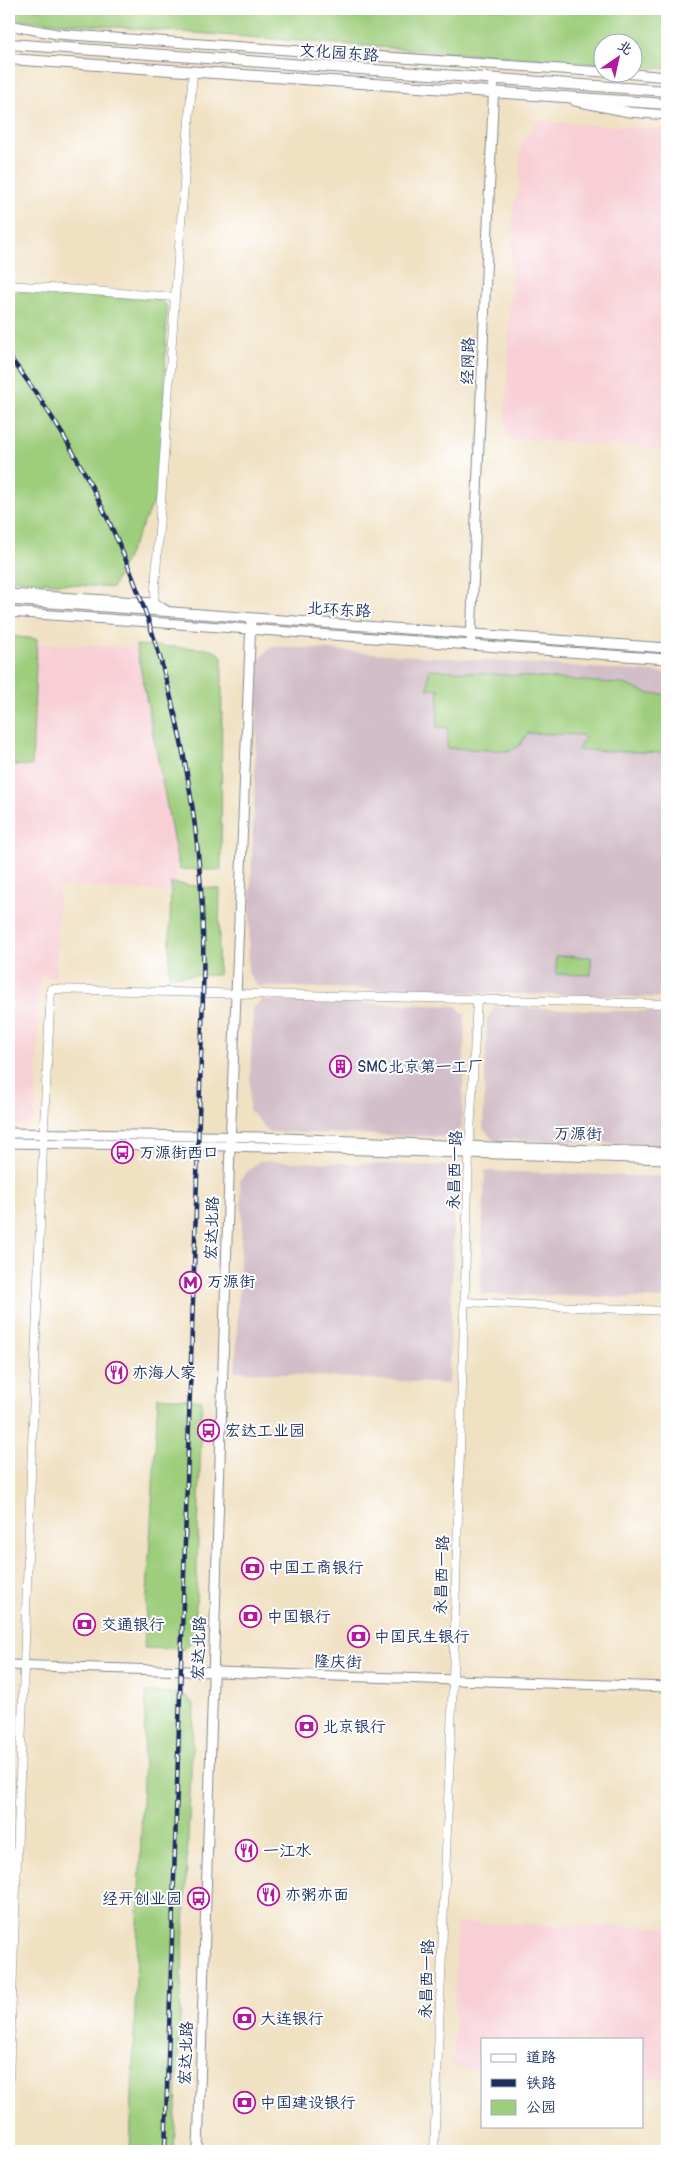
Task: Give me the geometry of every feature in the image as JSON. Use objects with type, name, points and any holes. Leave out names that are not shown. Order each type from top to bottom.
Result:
[{"type":"main road","name":"文化园东路","points":[[9,44],[665,90]]},
{"type":"main road","name":"文化园东路","points":[[9,59],[667,104]]},
{"type":"street","points":[[9,25],[57,34],[594,71]]},
{"type":"street","points":[[57,34],[105,51]]},
{"type":"street","points":[[154,603],[193,72]]},
{"type":"street","points":[[644,75],[667,77]]},
{"type":"street","name":"经网路","points":[[471,644],[494,79]]},
{"type":"street","points":[[550,96],[629,112],[667,115]]},
{"type":"street","points":[[9,285],[175,297]]},
{"type":"street","points":[[9,594],[154,603],[170,613]]},
{"type":"street","name":"北环东路","points":[[9,600],[667,648]]},
{"type":"street","name":"北环东路","points":[[9,612],[667,659]]},
{"type":"street","name":"宏达北路","points":[[198,2151],[230,1141],[251,619]]},
{"type":"street","points":[[9,2079],[43,1144],[51,989],[236,992],[667,1004]]},
{"type":"street","name":"永昌西一路","points":[[434,2151],[453,1680],[469,1150],[477,999]]},
{"type":"street","name":"万源街","points":[[9,1133],[667,1159]]},
{"type":"street","name":"万源街","points":[[9,1143],[230,1141]]},
{"type":"street","name":"万源街","points":[[469,1150],[667,1152]]},
{"type":"street","points":[[465,1302],[667,1311]]},
{"type":"street","name":"隆庆街","points":[[9,1665],[667,1688]]},
{"type":"shaded area","points":[[536,121],[667,129],[667,449],[505,438],[513,207],[519,190],[521,145]]},
{"type":"shaded area","points":[[37,643],[136,648],[159,743],[171,815],[176,857],[175,892],[59,886],[56,978],[40,978],[35,1118],[26,1126],[9,1126],[9,765],[32,765]]},
{"type":"shaded area","points":[[272,646],[667,673],[667,998],[257,986],[248,973],[259,660]]},
{"type":"shaded area","name":"SMC北京第一工厂","points":[[262,1000],[456,1006],[465,1015],[462,1128],[453,1137],[269,1132],[249,1110],[253,1008]]},
{"type":"shaded area","points":[[494,1007],[667,1012],[667,1145],[492,1139],[483,1128],[487,1020]]},
{"type":"shaded area","points":[[259,1161],[448,1166],[455,1176],[449,1384],[235,1371],[242,1218],[240,1179]]},
{"type":"shaded area","points":[[485,1171],[667,1177],[667,1299],[480,1294]]},
{"type":"shaded area","points":[[457,1923],[667,1927],[667,2079],[644,2078],[644,2038],[481,2038],[481,2070],[453,2068]]},
{"type":"green space","points":[[9,9],[667,9],[667,69],[644,67],[644,32],[594,32],[594,63],[9,19]]},
{"type":"green space","points":[[9,291],[161,300],[167,306],[161,487],[112,588],[9,579]]},
{"type":"green space","points":[[9,636],[37,639],[32,766],[9,765]]},
{"type":"green space","points":[[136,645],[211,649],[222,656],[221,870],[179,869]]},
{"type":"green space","points":[[429,669],[624,684],[650,694],[667,694],[667,753],[577,750],[585,738],[582,735],[528,733],[519,746],[510,751],[447,748],[448,728],[437,727],[439,689],[428,689]]},
{"type":"green space","points":[[171,883],[220,889],[218,975],[169,976]]},
{"type":"green space","points":[[556,956],[591,957],[591,975],[556,974]]},
{"type":"green space","points":[[158,1397],[202,1400],[195,1638],[184,1649],[144,1648]]},
{"type":"green space","points":[[146,1693],[183,1693],[194,1705],[174,2151],[130,2151]]},
{"type":"railway","points":[[9,356],[57,426],[99,501],[133,578],[160,659],[181,742],[195,826],[202,910],[203,995],[165,2151]]},
{"type":"place","name":"SMC北京第一工厂","points":[[341,1067]]},
{"type":"place","name":"万源街西口","points":[[123,1153]]},
{"type":"place","name":"万源街","points":[[191,1282]]},
{"type":"place","name":"亦海人家","points":[[116,1373]]},
{"type":"place","name":"宏达工业园","points":[[209,1431]]},
{"type":"place","name":"中国工商银行","points":[[252,1568]]},
{"type":"place","name":"中国银行","points":[[251,1617]]},
{"type":"place","name":"交通银行","points":[[85,1625]]},
{"type":"place","name":"中国民生银行","points":[[358,1637]]},
{"type":"place","name":"北京银行","points":[[306,1727]]},
{"type":"place","name":"一江水","points":[[247,1851]]},
{"type":"place","name":"亦粥亦面","points":[[269,1895]]},
{"type":"place","name":"经开创业园","points":[[198,1899]]},
{"type":"place","name":"大连银行","points":[[244,2019]]},
{"type":"place","name":"中国建设银行","points":[[244,2103]]}]
